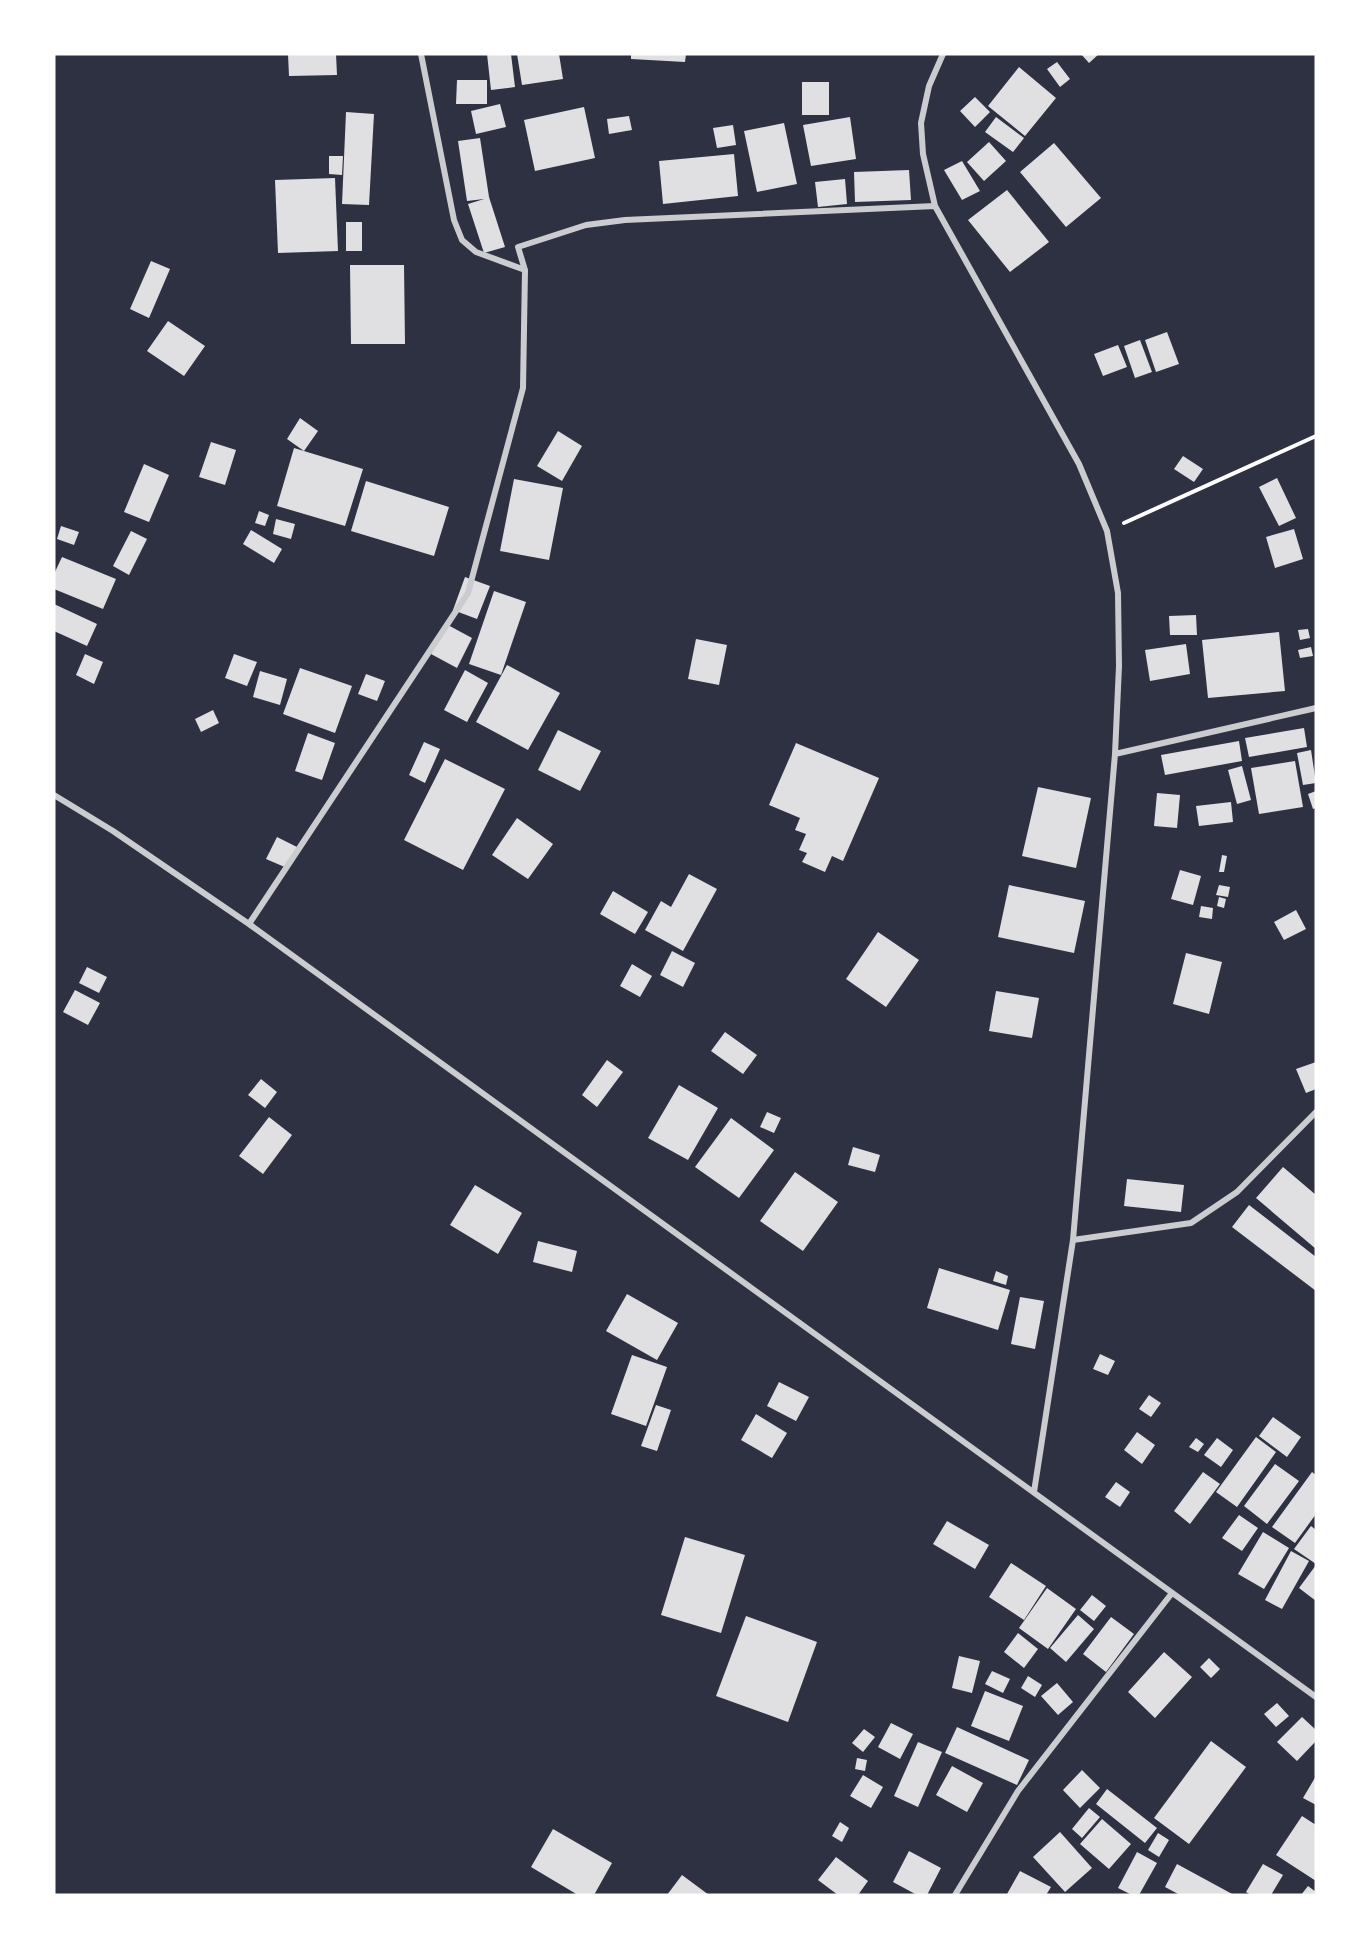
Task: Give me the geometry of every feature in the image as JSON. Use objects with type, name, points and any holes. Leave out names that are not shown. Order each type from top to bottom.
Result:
[{"type":"street","points":[[421,54],[454,220],[462,240],[476,252],[525,270]]},
{"type":"street","points":[[943,54],[929,86],[921,123],[923,154],[935,206],[1079,464],[1107,531],[1118,593],[1119,666],[1115,754],[1073,1240],[1034,1492]]},
{"type":"street","points":[[249,924],[468,594],[523,388],[525,270],[518,247],[586,225],[625,220],[935,206]]},
{"type":"street","points":[[1115,754],[1316,708]]},
{"type":"street","points":[[54,795],[113,831],[249,924],[1316,1696]]},
{"type":"street","points":[[1073,1240],[1191,1223],[1237,1192],[1316,1112]]},
{"type":"street","points":[[955,1895],[1018,1791],[1173,1593]]},
{"type":"path","points":[[1107,531],[1316,436]]},
{"type":"building","points":[[288,54],[336,54],[337,75],[289,76]]},
{"type":"building","points":[[487,54],[511,54],[515,87],[491,90]]},
{"type":"building","points":[[517,54],[559,54],[563,79],[522,85]]},
{"type":"building","points":[[631,54],[686,54],[685,62],[631,59]]},
{"type":"building","points":[[1081,54],[1099,54],[1089,63]]},
{"type":"building","points":[[1057,62],[1070,79],[1060,87],[1047,69]]},
{"type":"building","points":[[1019,67],[1056,98],[1025,136],[988,106]]},
{"type":"building","points":[[457,80],[487,80],[487,104],[456,104]]},
{"type":"building","points":[[802,82],[829,82],[829,115],[802,115]]},
{"type":"building","points":[[975,97],[990,112],[975,127],[960,111]]},
{"type":"building","points":[[500,104],[506,127],[476,134],[471,111]]},
{"type":"building","points":[[584,107],[595,158],[535,171],[524,120]]},
{"type":"building","points":[[346,112],[374,114],[369,205],[342,204]]},
{"type":"building","points":[[629,116],[632,130],[609,134],[607,119]]},
{"type":"building","points":[[850,117],[856,159],[811,166],[803,125]]},
{"type":"building","points":[[996,117],[1024,138],[1013,152],[985,132]]},
{"type":"building","points":[[784,123],[797,184],[757,192],[744,131]]},
{"type":"building","points":[[733,125],[736,145],[717,148],[713,128]]},
{"type":"building","points":[[480,138],[489,197],[505,247],[484,253],[468,204],[484,199],[467,201],[458,141]]},
{"type":"building","points":[[989,142],[1006,161],[984,181],[967,162]]},
{"type":"building","points":[[1054,143],[1101,198],[1066,227],[1020,172]]},
{"type":"building","points":[[734,154],[738,196],[663,204],[659,161]]},
{"type":"building","points":[[329,156],[343,156],[342,175],[329,174]]},
{"type":"building","points":[[962,161],[980,191],[962,200],[944,170]]},
{"type":"building","points":[[909,170],[911,200],[855,202],[854,172]]},
{"type":"building","points":[[335,178],[338,251],[278,253],[275,180]]},
{"type":"building","points":[[845,179],[847,204],[818,207],[815,182]]},
{"type":"building","points":[[1007,190],[1049,242],[1010,272],[968,220]]},
{"type":"building","points":[[346,222],[362,222],[362,251],[346,251]]},
{"type":"building","points":[[151,261],[170,269],[149,318],[130,309]]},
{"type":"building","points":[[350,265],[404,265],[405,344],[351,344]]},
{"type":"building","points":[[168,321],[205,346],[184,376],[147,351]]},
{"type":"building","points":[[1167,332],[1179,364],[1156,372],[1145,340]]},
{"type":"building","points":[[1140,340],[1152,372],[1135,378],[1124,346]]},
{"type":"building","points":[[1118,345],[1127,367],[1103,376],[1094,354]]},
{"type":"building","points":[[300,418],[318,431],[304,451],[287,439]]},
{"type":"building","points":[[558,431],[582,446],[562,481],[537,466]]},
{"type":"building","points":[[211,442],[236,450],[225,485],[199,477]]},
{"type":"building","points":[[294,448],[363,469],[345,526],[277,506]]},
{"type":"building","points":[[1183,456],[1203,469],[1194,482],[1174,469]]},
{"type":"building","points":[[144,464],[169,475],[149,522],[124,512]]},
{"type":"building","points":[[1277,478],[1296,518],[1279,526],[1259,487]]},
{"type":"building","points":[[514,479],[563,488],[549,560],[500,551]]},
{"type":"building","points":[[366,481],[449,507],[434,556],[351,531]]},
{"type":"building","points":[[259,511],[269,515],[265,526],[255,523]]},
{"type":"building","points":[[276,519],[295,524],[291,539],[273,534]]},
{"type":"building","points":[[61,526],[79,532],[74,545],[57,539]]},
{"type":"building","points":[[1294,529],[1303,559],[1275,568],[1266,537]]},
{"type":"building","points":[[251,530],[282,549],[274,563],[243,544]]},
{"type":"building","points":[[131,531],[147,539],[129,575],[113,566]]},
{"type":"building","points":[[62,557],[116,579],[103,609],[54,589],[54,574]]},
{"type":"building","points":[[465,577],[490,586],[477,619],[453,610]]},
{"type":"building","points":[[494,591],[526,602],[501,675],[469,664]]},
{"type":"building","points":[[54,604],[97,624],[87,646],[54,631]]},
{"type":"building","points":[[1196,615],[1197,635],[1170,635],[1169,616]]},
{"type":"building","points":[[446,624],[472,638],[457,668],[431,654]]},
{"type":"building","points":[[1308,629],[1310,638],[1300,640],[1298,630]]},
{"type":"building","points":[[1279,632],[1285,691],[1208,698],[1202,640]]},
{"type":"building","points":[[696,639],[727,645],[719,685],[688,679]]},
{"type":"building","points":[[1186,644],[1190,674],[1150,681],[1145,650]]},
{"type":"building","points":[[1311,647],[1313,656],[1300,658],[1298,650]]},
{"type":"building","points":[[85,654],[103,662],[94,684],[76,675]]},
{"type":"building","points":[[234,654],[257,662],[247,686],[225,678]]},
{"type":"building","points":[[507,665],[560,693],[528,750],[476,722]]},
{"type":"building","points":[[300,668],[352,686],[335,733],[283,714]]},
{"type":"building","points":[[465,670],[488,683],[467,722],[444,710]]},
{"type":"building","points":[[260,671],[287,679],[280,705],[253,697]]},
{"type":"building","points":[[366,674],[385,681],[377,701],[358,694]]},
{"type":"building","points":[[213,710],[219,723],[201,732],[195,719]]},
{"type":"building","points":[[1304,728],[1307,747],[1249,757],[1245,738]]},
{"type":"building","points":[[558,730],[601,751],[580,791],[538,770]]},
{"type":"building","points":[[308,733],[335,743],[322,780],[295,771]]},
{"type":"building","points":[[1239,741],[1242,761],[1165,775],[1161,755]]},
{"type":"building","points":[[424,742],[440,749],[425,783],[409,775]]},
{"type":"building","points":[[796,743],[879,778],[843,861],[832,856],[825,872],[802,862],[807,853],[799,850],[806,834],[795,830],[800,818],[769,805]]},
{"type":"building","points":[[1311,750],[1316,783],[1303,785],[1297,753]]},
{"type":"building","points":[[445,759],[505,789],[463,870],[404,840]]},
{"type":"building","points":[[1295,761],[1303,807],[1259,814],[1251,768]]},
{"type":"building","points":[[1242,766],[1251,800],[1237,804],[1228,770]]},
{"type":"building","points":[[1038,787],[1091,798],[1076,868],[1022,856]]},
{"type":"building","points":[[1316,791],[1316,808],[1313,809],[1308,794]]},
{"type":"building","points":[[1157,793],[1180,795],[1177,828],[1154,826]]},
{"type":"building","points":[[1231,802],[1233,822],[1199,826],[1196,806]]},
{"type":"building","points":[[517,818],[553,844],[528,879],[492,855]]},
{"type":"building","points":[[277,837],[297,847],[287,868],[266,859]]},
{"type":"building","points":[[1222,855],[1227,856],[1224,872],[1219,872]]},
{"type":"building","points":[[1180,870],[1201,876],[1193,905],[1171,899]]},
{"type":"building","points":[[689,874],[717,889],[683,951],[645,930],[661,901],[671,907]]},
{"type":"building","points":[[1009,885],[1085,901],[1074,953],[998,937]]},
{"type":"building","points":[[1219,885],[1230,887],[1228,897],[1216,895]]},
{"type":"building","points":[[613,891],[648,912],[635,934],[600,914]]},
{"type":"building","points":[[1219,897],[1226,899],[1224,908],[1217,906]]},
{"type":"building","points":[[1201,906],[1213,908],[1212,919],[1199,917]]},
{"type":"building","points":[[1296,910],[1306,929],[1284,940],[1274,922]]},
{"type":"building","points":[[878,932],[919,960],[886,1007],[846,979]]},
{"type":"building","points":[[672,951],[695,963],[683,987],[660,975]]},
{"type":"building","points":[[1186,953],[1222,962],[1209,1014],[1173,1004]]},
{"type":"building","points":[[632,964],[652,976],[640,997],[620,986]]},
{"type":"building","points":[[87,967],[107,977],[99,993],[79,983]]},
{"type":"building","points":[[75,990],[100,1003],[88,1025],[63,1012]]},
{"type":"building","points":[[996,991],[1039,998],[1032,1038],[989,1031]]},
{"type":"building","points":[[725,1032],[757,1055],[743,1074],[711,1051]]},
{"type":"building","points":[[607,1060],[623,1072],[597,1107],[582,1095]]},
{"type":"building","points":[[1316,1062],[1316,1089],[1306,1093],[1296,1069]]},
{"type":"building","points":[[261,1079],[277,1092],[265,1108],[248,1095]]},
{"type":"building","points":[[679,1085],[718,1108],[688,1160],[648,1138]]},
{"type":"building","points":[[767,1112],[781,1118],[774,1133],[760,1127]]},
{"type":"building","points":[[269,1117],[292,1135],[263,1174],[239,1156]]},
{"type":"building","points":[[731,1118],[774,1150],[739,1198],[695,1167]]},
{"type":"building","points":[[853,1147],[880,1155],[875,1172],[848,1165]]},
{"type":"building","points":[[1283,1167],[1316,1195],[1316,1249],[1256,1198]]},
{"type":"building","points":[[795,1172],[838,1202],[803,1251],[760,1221]]},
{"type":"building","points":[[1127,1179],[1184,1185],[1181,1212],[1124,1206]]},
{"type":"building","points":[[475,1185],[522,1213],[498,1254],[450,1225]]},
{"type":"building","points":[[1249,1205],[1316,1257],[1316,1291],[1232,1227]]},
{"type":"building","points":[[538,1241],[577,1251],[572,1272],[533,1262]]},
{"type":"building","points":[[939,1268],[1010,1290],[998,1330],[927,1308]]},
{"type":"building","points":[[996,1271],[1008,1276],[1006,1285],[993,1281]]},
{"type":"building","points":[[627,1294],[678,1323],[657,1360],[606,1331]]},
{"type":"building","points":[[1020,1297],[1044,1301],[1035,1349],[1011,1344]]},
{"type":"building","points":[[1100,1354],[1115,1361],[1108,1375],[1093,1369]]},
{"type":"building","points":[[632,1355],[667,1367],[646,1426],[611,1414]]},
{"type":"building","points":[[779,1382],[809,1397],[796,1421],[767,1406]]},
{"type":"building","points":[[1149,1395],[1161,1403],[1151,1417],[1139,1409]]},
{"type":"building","points":[[656,1405],[671,1410],[657,1451],[641,1446]]},
{"type":"building","points":[[756,1414],[787,1433],[772,1458],[741,1440]]},
{"type":"building","points":[[1273,1417],[1301,1437],[1287,1457],[1259,1436]]},
{"type":"building","points":[[1137,1432],[1155,1445],[1142,1464],[1124,1450]]},
{"type":"building","points":[[1256,1437],[1276,1452],[1237,1507],[1216,1492]]},
{"type":"building","points":[[1196,1438],[1204,1444],[1198,1452],[1189,1447]]},
{"type":"building","points":[[1217,1438],[1233,1450],[1221,1467],[1204,1455]]},
{"type":"building","points":[[1275,1464],[1299,1481],[1267,1524],[1244,1506]]},
{"type":"building","points":[[1203,1472],[1220,1484],[1190,1524],[1174,1511]]},
{"type":"building","points":[[1312,1472],[1316,1475],[1316,1514],[1295,1543],[1272,1527]]},
{"type":"building","points":[[1116,1482],[1130,1492],[1120,1507],[1105,1497]]},
{"type":"building","points":[[1239,1515],[1258,1528],[1242,1551],[1222,1538]]},
{"type":"building","points":[[947,1521],[989,1545],[975,1569],[933,1544]]},
{"type":"building","points":[[1311,1526],[1316,1530],[1316,1564],[1294,1549]]},
{"type":"building","points":[[1263,1532],[1289,1548],[1264,1589],[1238,1574]]},
{"type":"building","points":[[685,1537],[745,1555],[721,1633],[661,1615]]},
{"type":"building","points":[[1291,1551],[1309,1561],[1282,1609],[1265,1600]]},
{"type":"building","points":[[1011,1563],[1046,1586],[1024,1620],[989,1597]]},
{"type":"building","points":[[1316,1565],[1316,1601],[1299,1588]]},
{"type":"building","points":[[1047,1588],[1076,1609],[1048,1649],[1019,1628]]},
{"type":"building","points":[[1092,1595],[1106,1606],[1094,1621],[1080,1610]]},
{"type":"building","points":[[1078,1615],[1094,1629],[1066,1662],[1050,1648]]},
{"type":"building","points":[[746,1616],[817,1642],[788,1722],[716,1696]]},
{"type":"building","points":[[1111,1617],[1134,1634],[1106,1672],[1083,1654]]},
{"type":"building","points":[[1018,1633],[1038,1649],[1024,1668],[1004,1652]]},
{"type":"building","points":[[1164,1652],[1192,1677],[1155,1718],[1128,1692]]},
{"type":"building","points":[[959,1656],[980,1661],[972,1693],[952,1688]]},
{"type":"building","points":[[1209,1658],[1220,1669],[1211,1678],[1200,1667]]},
{"type":"building","points":[[992,1671],[1010,1679],[1003,1693],[985,1684]]},
{"type":"building","points":[[1028,1676],[1042,1685],[1035,1697],[1021,1688]]},
{"type":"building","points":[[1057,1683],[1073,1702],[1058,1715],[1041,1696]]},
{"type":"building","points":[[985,1691],[1023,1706],[1009,1741],[971,1726]]},
{"type":"building","points":[[1277,1703],[1289,1716],[1276,1727],[1264,1714]]},
{"type":"building","points":[[1302,1717],[1316,1730],[1316,1741],[1297,1761],[1277,1742]]},
{"type":"building","points":[[891,1723],[913,1734],[900,1759],[878,1747]]},
{"type":"building","points":[[957,1727],[1029,1760],[1017,1785],[945,1753]]},
{"type":"building","points":[[864,1729],[875,1737],[863,1752],[852,1743]]},
{"type":"building","points":[[1211,1741],[1246,1767],[1189,1844],[1154,1818]]},
{"type":"building","points":[[918,1742],[942,1752],[918,1807],[894,1796]]},
{"type":"building","points":[[857,1758],[867,1760],[865,1771],[855,1769]]},
{"type":"building","points":[[952,1766],[983,1783],[967,1812],[936,1795]]},
{"type":"building","points":[[1082,1770],[1100,1788],[1080,1808],[1063,1790]]},
{"type":"building","points":[[863,1775],[883,1787],[871,1808],[850,1796]]},
{"type":"building","points":[[1316,1776],[1316,1805],[1303,1798]]},
{"type":"building","points":[[1107,1789],[1157,1828],[1145,1843],[1096,1804]]},
{"type":"building","points":[[1089,1808],[1100,1817],[1082,1838],[1072,1829]]},
{"type":"building","points":[[1302,1816],[1316,1825],[1316,1881],[1276,1855]]},
{"type":"building","points":[[1102,1819],[1131,1844],[1109,1869],[1080,1844]]},
{"type":"building","points":[[840,1822],[849,1828],[842,1842],[832,1836]]},
{"type":"building","points":[[553,1829],[612,1863],[594,1895],[578,1895],[531,1867]]},
{"type":"building","points":[[1060,1832],[1092,1868],[1065,1892],[1033,1857]]},
{"type":"building","points":[[1158,1833],[1169,1840],[1159,1857],[1148,1850]]},
{"type":"building","points":[[909,1851],[941,1868],[927,1895],[917,1895],[893,1882]]},
{"type":"building","points":[[1137,1852],[1157,1863],[1139,1895],[1132,1895],[1118,1888]]},
{"type":"building","points":[[836,1857],[868,1881],[858,1895],[838,1895],[818,1880]]},
{"type":"building","points":[[1177,1864],[1234,1895],[1180,1895],[1165,1887]]},
{"type":"building","points":[[1263,1864],[1283,1875],[1271,1895],[1251,1895],[1246,1892]]},
{"type":"building","points":[[1020,1871],[1051,1887],[1046,1895],[1007,1894]]},
{"type":"building","points":[[682,1875],[709,1895],[667,1895]]},
{"type":"building","points":[[1308,1886],[1316,1892],[1316,1895],[1301,1895]]}]
